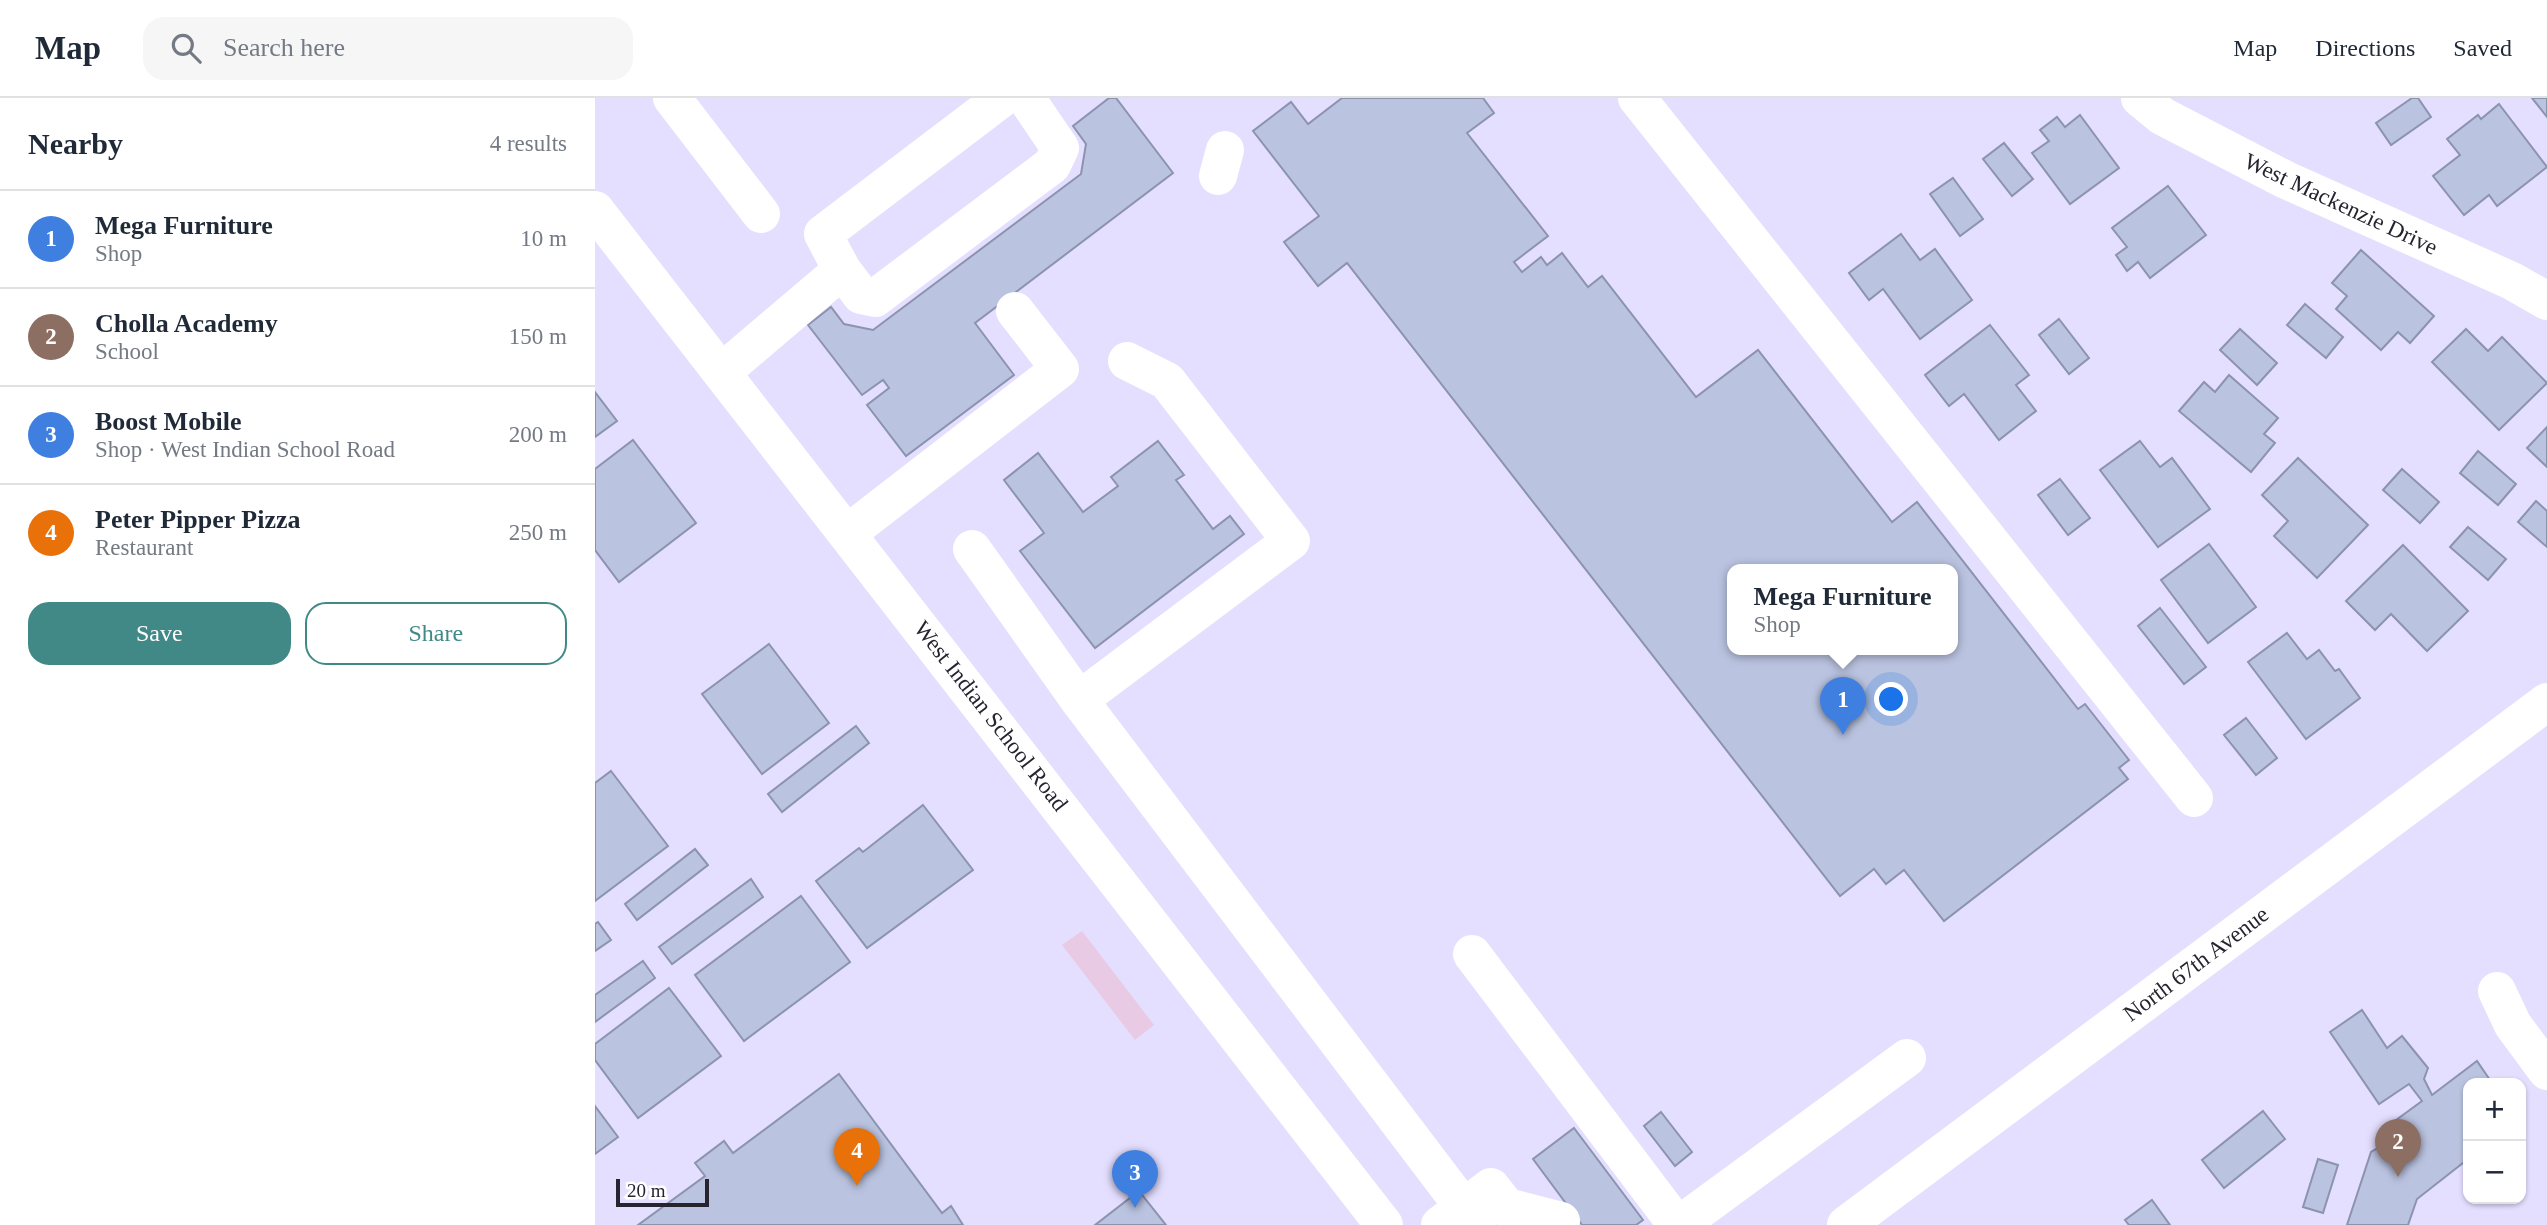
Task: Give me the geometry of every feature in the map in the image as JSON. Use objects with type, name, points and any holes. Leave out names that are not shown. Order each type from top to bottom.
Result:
[{"type":"main road","points":[[1002,98],[823,234],[842,270],[861,295],[874,298],[1052,165],[1060,148],[1026,98]]},
{"type":"main road","points":[[1637,98],[2194,798]]},
{"type":"main road","name":"West Mackenzie Drive","points":[[2140,98],[2162,116],[2286,180],[2512,281],[2547,301]]},
{"type":"main road","points":[[679,101],[761,214]]},
{"type":"main road","name":"West Indian School Road","points":[[595,210],[1384,1225]]},
{"type":"main road","points":[[722,372],[842,270]]},
{"type":"main road","points":[[848,533],[1060,369],[1015,311]]},
{"type":"main road","points":[[1079,700],[1291,541],[1167,381],[1127,361]]},
{"type":"main road","points":[[972,549],[1079,700],[1482,1218],[1561,1221]]},
{"type":"main road","name":"North 67th Avenue","points":[[1846,1225],[2547,702]]},
{"type":"main road","points":[[1472,954],[1692,1221],[1907,1058]]},
{"type":"main road","points":[[2497,991],[2513,1025],[2547,1071]]},
{"type":"shaded area","points":[[1082,931],[1154,1025],[1135,1040],[1062,945]]},
{"type":"building","points":[[1109,98],[1116,98],[1173,173],[975,323],[1014,375],[906,456],[867,405],[889,388],[883,380],[862,395],[808,325],[831,307],[844,324],[873,330],[1081,174],[1086,144],[1073,126]]},
{"type":"building","points":[[1342,98],[1483,98],[1494,113],[1467,133],[1548,236],[1514,262],[1522,272],[1541,257],[1547,265],[1562,253],[1588,287],[1602,276],[1696,397],[1758,350],[1892,522],[1917,502],[2078,709],[2085,704],[2129,760],[2119,768],[2128,779],[1944,921],[1904,870],[1886,884],[1874,869],[1840,896],[1347,263],[1318,286],[1284,242],[1319,216],[1253,131],[1291,102],[1308,124]]},
{"type":"building","points":[[2412,98],[2418,98],[2431,117],[2391,145],[2376,123]]},
{"type":"building","points":[[2532,98],[2547,98],[2547,117]]},
{"type":"building","points":[[2499,104],[2547,167],[2497,206],[2489,195],[2464,215],[2433,176],[2460,155],[2447,139],[2478,115],[2481,119]]},
{"type":"building","points":[[2080,115],[2119,168],[2070,204],[2032,153],[2049,141],[2040,130],[2057,117],[2065,127]]},
{"type":"building","points":[[2004,143],[2033,179],[2012,196],[1983,159]]},
{"type":"building","points":[[1953,178],[1983,219],[1960,236],[1930,194]]},
{"type":"building","points":[[2168,186],[2206,235],[2150,278],[2138,262],[2127,271],[2116,255],[2127,247],[2112,228]]},
{"type":"building","points":[[1901,234],[1920,260],[1935,249],[1972,300],[1920,339],[1883,289],[1869,300],[1849,273]]},
{"type":"building","points":[[2361,250],[2434,316],[2410,343],[2398,332],[2381,350],[2336,309],[2347,296],[2332,283]]},
{"type":"building","points":[[2305,304],[2343,337],[2326,358],[2287,325]]},
{"type":"building","points":[[2059,319],[2089,358],[2069,374],[2039,335]]},
{"type":"building","points":[[1990,325],[2029,375],[2016,385],[2036,411],[1999,440],[1964,394],[1949,406],[1925,375]]},
{"type":"building","points":[[2240,329],[2277,363],[2257,385],[2220,350]]},
{"type":"building","points":[[2466,329],[2488,351],[2502,337],[2547,383],[2499,430],[2432,362]]},
{"type":"building","points":[[2229,375],[2278,418],[2264,434],[2275,443],[2251,472],[2179,411],[2204,382],[2215,392]]},
{"type":"building","points":[[595,392],[617,421],[595,437]]},
{"type":"building","points":[[2547,427],[2547,467],[2527,448]]},
{"type":"building","points":[[633,440],[696,523],[619,582],[595,550],[595,469]]},
{"type":"building","points":[[1158,441],[1184,475],[1176,480],[1213,529],[1230,516],[1244,534],[1095,648],[1020,551],[1044,533],[1004,480],[1038,453],[1083,512],[1118,486],[1111,477]]},
{"type":"building","points":[[2140,441],[2160,467],[2172,458],[2210,509],[2158,547],[2100,470]]},
{"type":"building","points":[[2478,451],[2516,484],[2498,505],[2460,473]]},
{"type":"building","points":[[2298,458],[2368,525],[2317,578],[2274,536],[2288,521],[2262,495]]},
{"type":"building","points":[[2402,469],[2439,502],[2420,523],[2383,490]]},
{"type":"building","points":[[2060,479],[2090,518],[2068,535],[2038,495]]},
{"type":"building","points":[[2536,501],[2547,511],[2547,547],[2518,522]]},
{"type":"building","points":[[2468,527],[2506,559],[2488,580],[2450,547]]},
{"type":"building","points":[[2209,544],[2256,607],[2208,643],[2161,580]]},
{"type":"building","points":[[2403,545],[2468,611],[2427,651],[2391,614],[2375,630],[2346,601]]},
{"type":"building","points":[[2160,608],[2206,667],[2184,684],[2138,626]]},
{"type":"building","points":[[2287,633],[2307,659],[2319,650],[2335,671],[2339,669],[2360,698],[2306,739],[2248,662]]},
{"type":"building","points":[[769,644],[829,723],[762,774],[702,694]]},
{"type":"building","points":[[2246,718],[2277,758],[2256,775],[2224,735]]},
{"type":"building","points":[[856,726],[869,743],[782,812],[768,794]]},
{"type":"building","points":[[611,771],[668,846],[595,901],[595,783]]},
{"type":"building","points":[[923,805],[973,870],[867,948],[816,881],[859,848],[863,852]]},
{"type":"building","points":[[695,849],[708,865],[637,920],[625,904]]},
{"type":"building","points":[[751,879],[763,897],[672,964],[659,947]]},
{"type":"building","points":[[801,896],[850,962],[744,1041],[695,975]]},
{"type":"building","points":[[598,922],[611,940],[595,951],[595,924]]},
{"type":"building","points":[[643,961],[655,978],[595,1022],[595,995]]},
{"type":"building","points":[[669,988],[721,1056],[638,1118],[595,1060],[595,1044]]},
{"type":"building","points":[[2362,1010],[2387,1048],[2402,1036],[2428,1068],[2424,1079],[2432,1095],[2477,1061],[2489,1078],[2463,1078],[2463,1163],[2417,1199],[2408,1225],[2347,1225],[2371,1152],[2388,1142],[2381,1131],[2422,1101],[2409,1084],[2379,1104],[2330,1032]]},
{"type":"building","points":[[839,1074],[942,1213],[951,1206],[963,1225],[638,1225],[705,1176],[695,1163],[724,1141],[733,1153]]},
{"type":"building","points":[[595,1106],[618,1137],[595,1154]]},
{"type":"building","points":[[2263,1111],[2285,1139],[2224,1188],[2202,1160]]},
{"type":"building","points":[[1661,1112],[1692,1152],[1675,1166],[1644,1126]]},
{"type":"building","points":[[1574,1128],[1643,1220],[1636,1225],[1582,1225],[1533,1159]]},
{"type":"building","points":[[2318,1159],[2338,1165],[2323,1213],[2303,1207]]},
{"type":"building","points":[[1139,1191],[1166,1225],[1095,1225]]},
{"type":"building","points":[[2152,1200],[2170,1225],[2129,1225],[2125,1220]]},
{"type":"place","name":"Mega Furniture","points":[[1843,735]]},
{"type":"place","name":"Cholla Academy","points":[[2398,1177]]},
{"type":"place","name":"Peter Pipper Pizza","points":[[857,1186]]},
{"type":"place","name":"Boost Mobile","points":[[1135,1208]]}]
